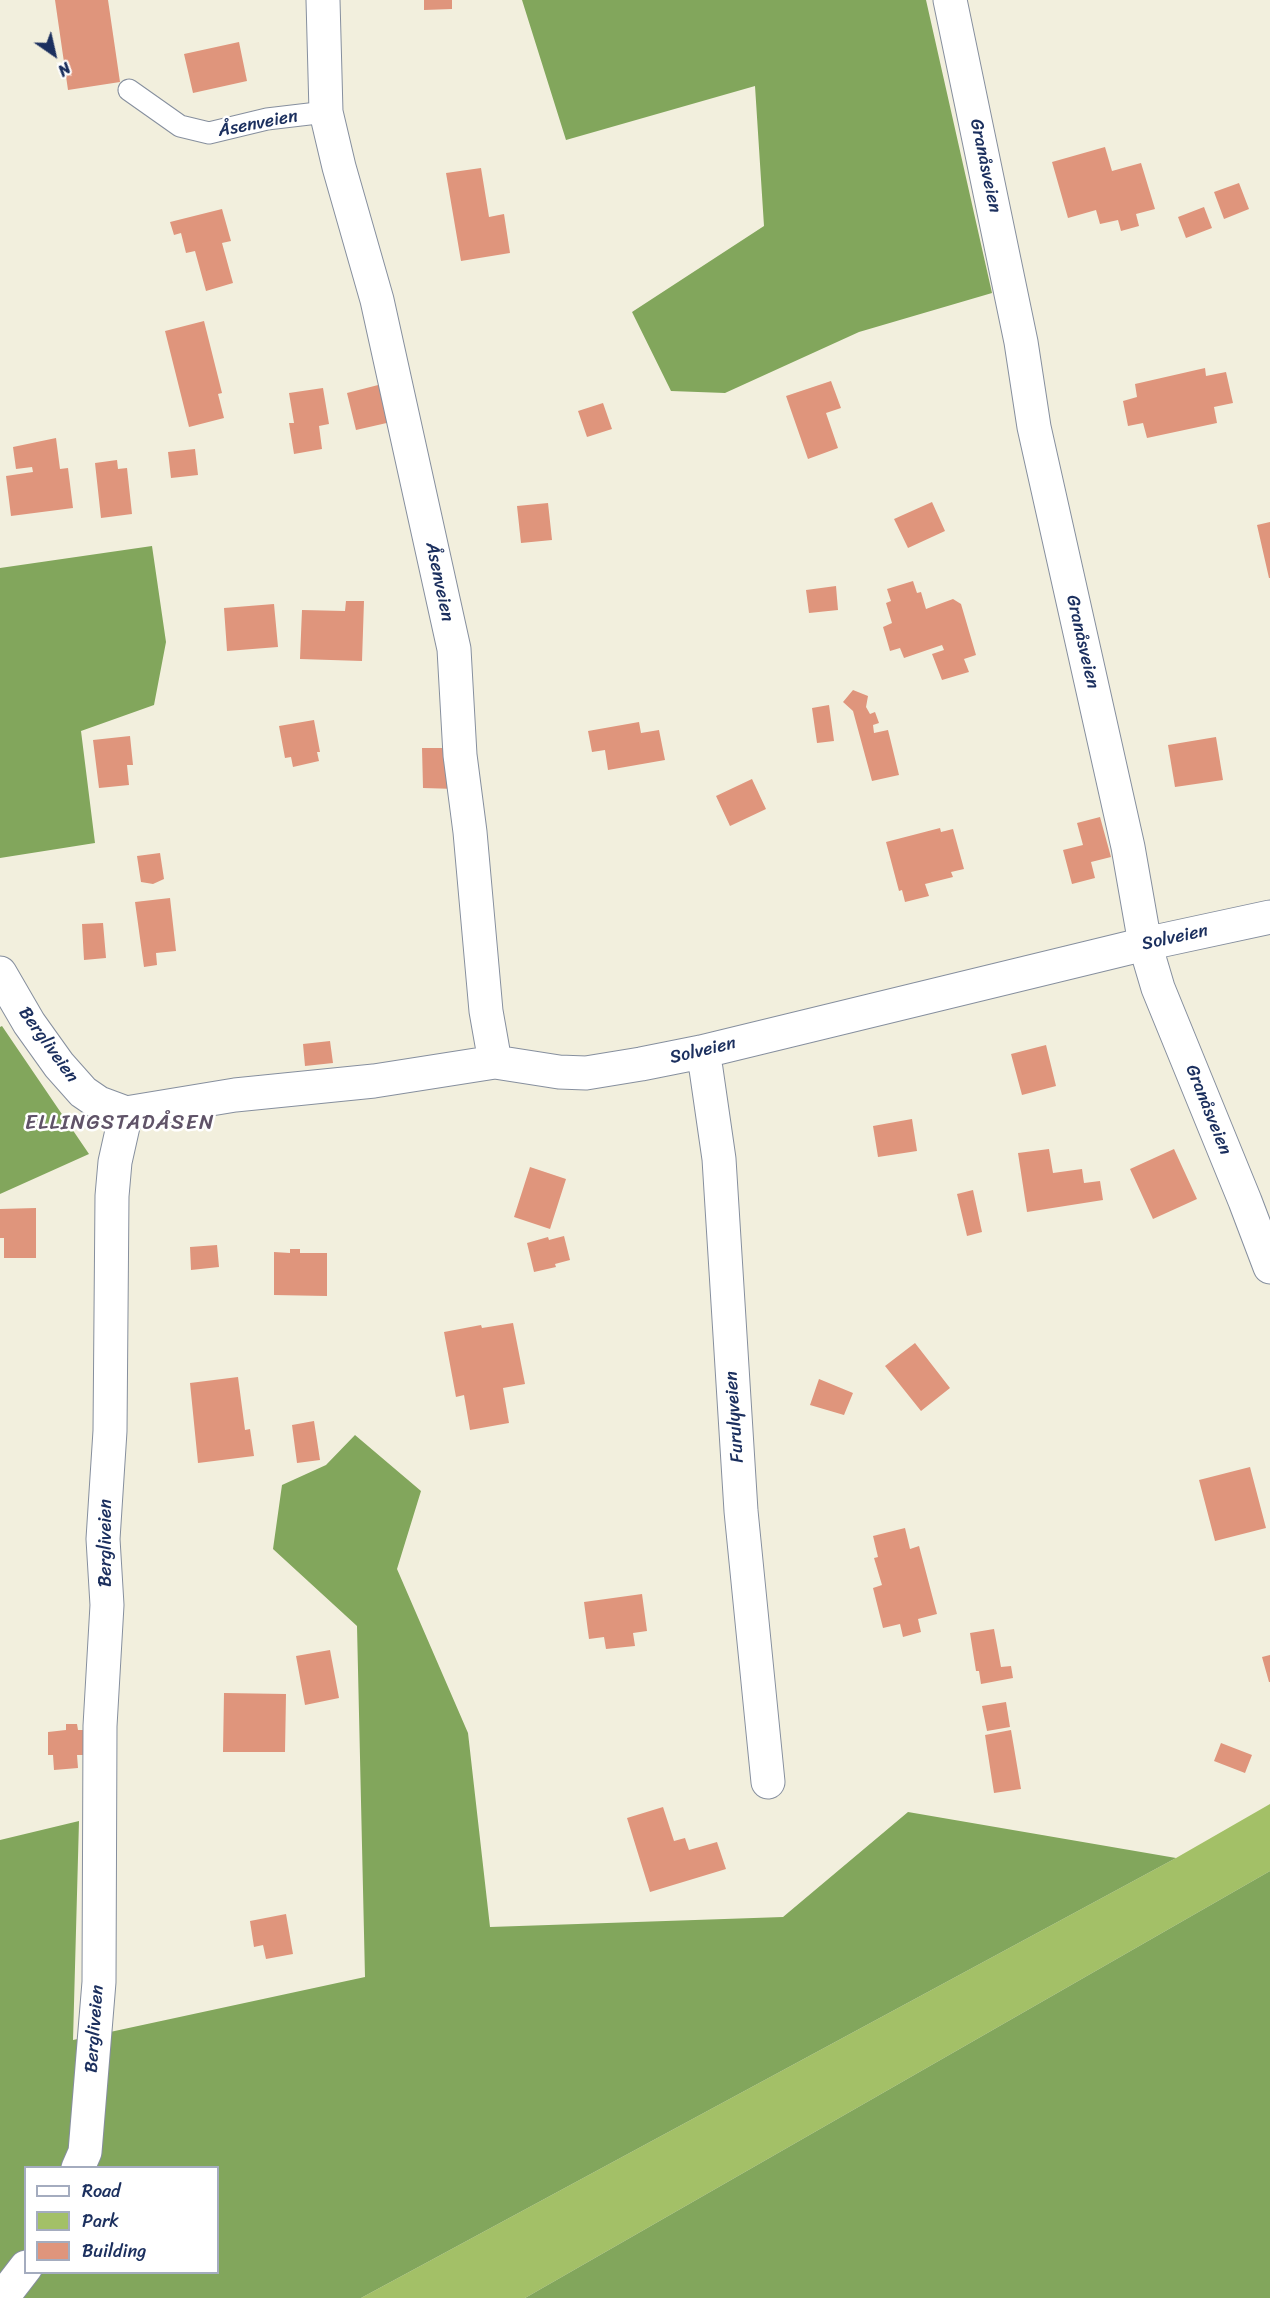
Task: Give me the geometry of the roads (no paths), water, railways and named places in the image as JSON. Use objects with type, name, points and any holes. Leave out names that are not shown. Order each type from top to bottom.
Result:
[{"type":"street","name":"Åsenveien","points":[[323,0],[327,112],[339,167],[377,300],[454,649],[460,754],[470,832],[486,1011],[495,1062]]},
{"type":"street","name":"Granåsveien","points":[[950,0],[1015,309],[1034,427],[1128,847],[1146,944],[1158,988],[1270,1267]]},
{"type":"street","name":"Solveien","points":[[126,1113],[236,1095],[374,1081],[495,1062],[559,1072],[586,1073],[701,1052],[1146,944],[1270,917]]},
{"type":"street","name":"Bergliveien","points":[[0,973],[29,1023],[75,1083],[99,1103],[126,1113],[115,1162],[112,1196],[110,1431],[103,1539],[107,1605],[100,1726],[98,1994],[85,2152],[79,2166]]},
{"type":"street","name":"Furulyveien","points":[[701,1052],[706,1069],[719,1159],[741,1511],[768,1782]]},
{"type":"street","points":[[2,2298],[24,2270]]},
{"type":"lane","name":"Åsenveien","points":[[129,90],[180,126],[209,133],[267,119],[327,112]]},
{"type":"district","name":"ELLINGSTADÅSEN","points":[[120,1124]]}]
